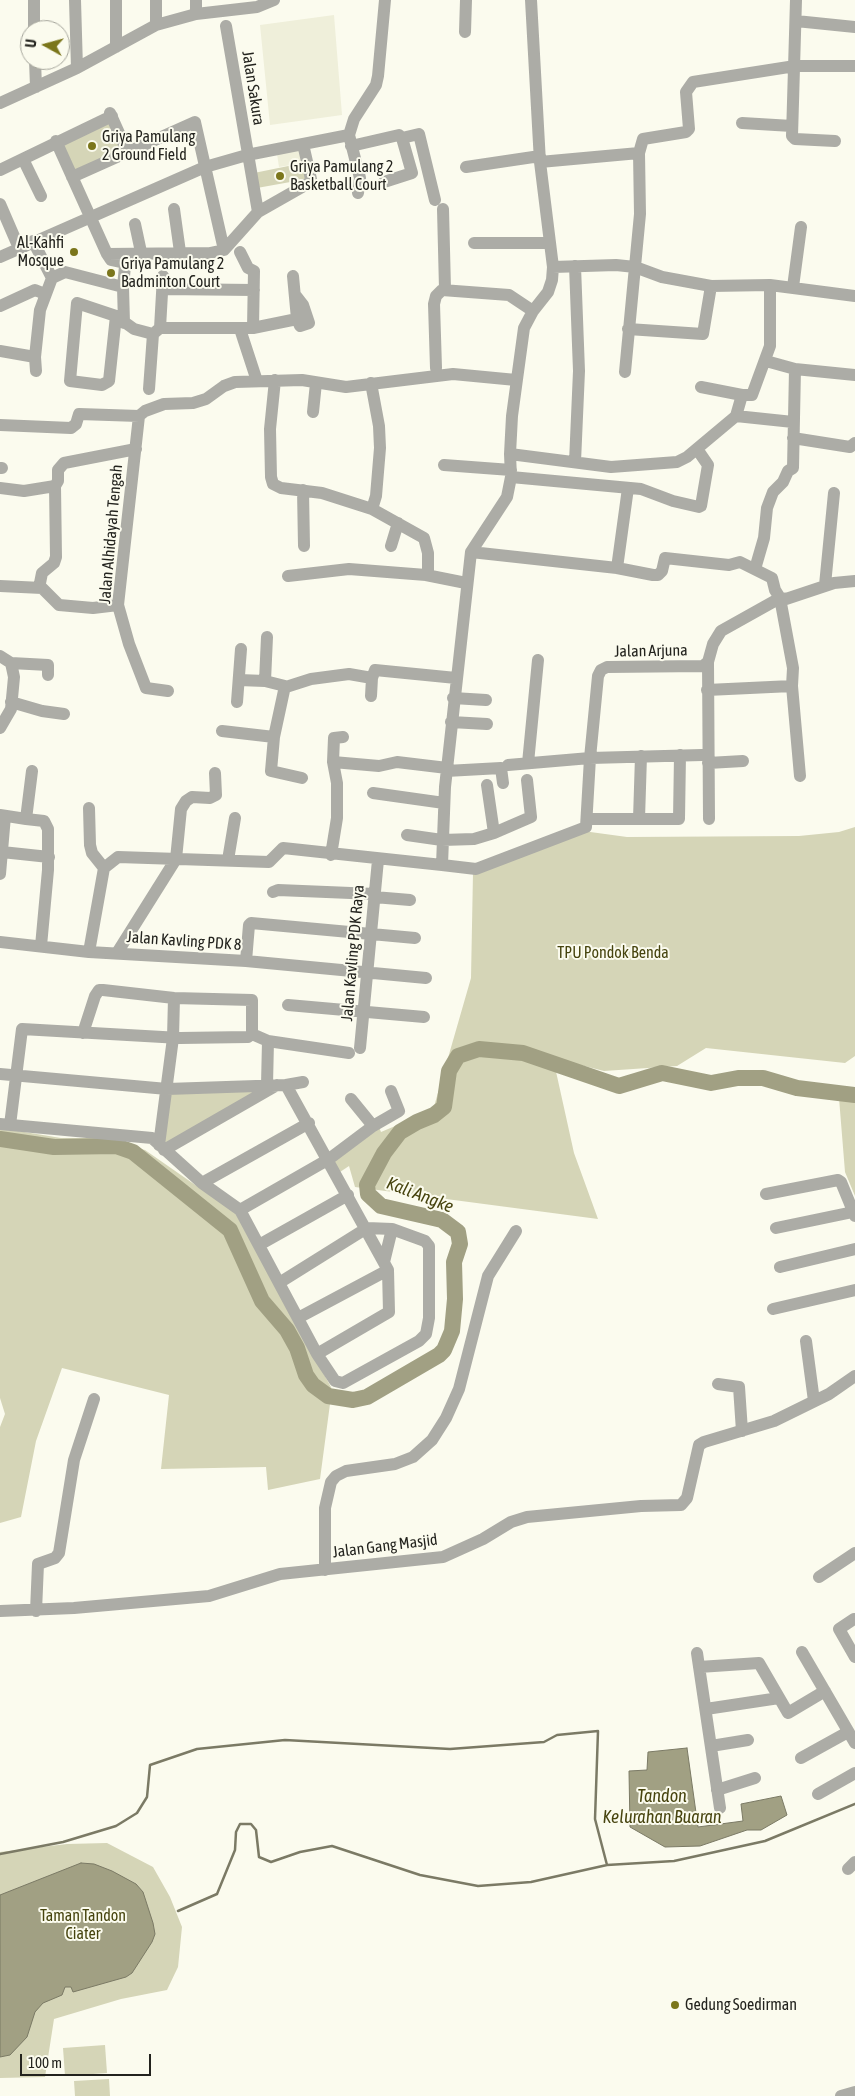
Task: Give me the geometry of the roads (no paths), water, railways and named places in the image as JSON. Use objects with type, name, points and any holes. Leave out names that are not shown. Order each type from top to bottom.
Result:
[{"type":"street","points":[[34,0],[34,20]]},
{"type":"street","points":[[75,0],[77,68]]},
{"type":"street","points":[[116,0],[116,48]]},
{"type":"street","points":[[156,0],[156,26]]},
{"type":"street","points":[[196,0],[196,14]]},
{"type":"street","points":[[0,103],[77,68],[156,26],[196,14],[224,11],[239,5],[256,7],[274,0]]},
{"type":"street","points":[[358,193],[360,178],[350,140],[354,119],[376,85],[385,0]]},
{"type":"street","points":[[465,32],[466,0]]},
{"type":"street","points":[[442,865],[444,803],[453,698],[471,552],[504,503],[511,474],[510,454],[516,380],[524,328],[533,311],[548,292],[553,267],[548,243],[540,159],[531,0]]},
{"type":"street","points":[[796,0],[792,126],[795,138],[835,141]]},
{"type":"street","points":[[796,22],[855,27]]},
{"type":"street","name":"Jalan Sakura","points":[[226,26],[258,212]]},
{"type":"street","points":[[625,372],[640,214],[639,153],[641,143],[645,137],[686,132],[689,129],[686,92],[694,82],[795,66],[855,66]]},
{"type":"street","points":[[35,70],[36,87]]},
{"type":"street","points":[[0,170],[111,115],[127,151]]},
{"type":"street","points":[[72,176],[195,122],[224,250]]},
{"type":"street","points":[[742,123],[792,126]]},
{"type":"street","points":[[0,256],[90,215],[205,167],[247,155],[303,144],[399,135],[402,138],[419,135],[439,205],[445,289]]},
{"type":"street","points":[[384,182],[412,172],[402,138]]},
{"type":"street","points":[[56,141],[111,260],[126,258],[141,252],[210,253],[224,250],[258,212],[310,182],[303,144]]},
{"type":"street","points":[[466,167],[540,159],[639,153]]},
{"type":"street","points":[[23,160],[40,196]]},
{"type":"street","points":[[0,204],[19,248]]},
{"type":"street","points":[[174,209],[180,252]]},
{"type":"street","points":[[135,224],[141,252]]},
{"type":"street","points":[[793,288],[801,227]]},
{"type":"street","points":[[33,242],[52,278]]},
{"type":"street","points":[[474,243],[548,243]]},
{"type":"street","points":[[240,252],[248,268],[254,271],[254,290],[247,328],[257,381]]},
{"type":"street","points":[[126,258],[120,319],[108,382],[102,385],[70,381],[76,304],[79,302],[120,319],[134,330],[247,328],[297,320],[300,326],[309,323],[304,305],[296,295],[293,276]]},
{"type":"street","points":[[575,266],[579,371],[575,462]]},
{"type":"street","points":[[553,267],[634,267],[662,277],[711,286],[770,285],[855,296]]},
{"type":"street","points":[[36,370],[35,357],[45,294],[52,278],[65,272],[123,287]]},
{"type":"street","points":[[149,389],[163,276]]},
{"type":"street","points":[[701,386],[742,395],[752,395],[770,346],[770,285]]},
{"type":"street","points":[[628,329],[703,334],[711,286]]},
{"type":"street","points":[[162,289],[254,290]]},
{"type":"street","points":[[436,368],[434,304],[436,296],[445,289],[509,295],[533,311]]},
{"type":"street","points":[[0,306],[34,290],[45,294]]},
{"type":"street","points":[[0,351],[35,357]]},
{"type":"street","points":[[766,361],[795,370],[855,374]]},
{"type":"street","points":[[755,569],[764,538],[767,508],[773,492],[783,482],[788,471],[793,468],[795,370]]},
{"type":"street","points":[[0,425],[70,428],[76,424],[79,414],[139,416],[145,411],[164,404],[193,403],[206,399],[224,386],[235,382],[275,380],[346,387],[452,374],[516,380]]},
{"type":"street","points":[[275,380],[270,428],[271,481],[278,487],[303,490],[344,499],[372,509],[425,539],[428,553],[428,572],[426,575]]},
{"type":"street","points":[[313,412],[316,383]]},
{"type":"street","points":[[371,383],[379,426],[380,448],[372,509]]},
{"type":"street","points":[[510,454],[611,467],[668,463],[682,460],[736,416],[742,395]]},
{"type":"street","name":"Jalan Alhidayah Tengah","points":[[139,416],[118,605],[129,644],[146,688],[168,691]]},
{"type":"street","points":[[736,416],[794,422]]},
{"type":"street","points":[[793,438],[850,447],[855,443]]},
{"type":"street","points":[[38,588],[42,573],[54,563],[56,557],[54,486],[58,481],[58,470],[64,463],[136,449]]},
{"type":"street","points":[[444,465],[646,490],[673,501],[700,507],[708,464],[697,449]]},
{"type":"street","points":[[0,488],[24,491],[54,486]]},
{"type":"street","points":[[617,568],[628,488]]},
{"type":"street","points":[[303,490],[304,546]]},
{"type":"street","points":[[825,585],[834,493]]},
{"type":"street","points":[[391,546],[398,523]]},
{"type":"street","points":[[471,552],[617,568],[658,575],[662,571],[665,558],[729,565],[740,562],[772,578],[775,590],[780,598],[794,668],[792,686],[800,776]]},
{"type":"street","points":[[288,576],[349,569],[426,575],[466,583]]},
{"type":"street","name":"Jalan Arjuna","points":[[587,823],[590,758],[598,676],[601,670],[607,667],[703,666],[708,662],[713,644],[722,630],[780,598],[786,599],[825,585],[855,581]]},
{"type":"street","points":[[0,586],[38,588],[44,590],[59,605],[93,608],[118,605]]},
{"type":"street","points":[[265,681],[267,637]]},
{"type":"street","points":[[237,702],[241,649]]},
{"type":"street","points":[[6,660],[48,665],[48,675]]},
{"type":"street","points":[[0,728],[8,717],[14,677],[6,660]]},
{"type":"street","points":[[528,763],[538,660]]},
{"type":"street","points":[[708,662],[705,759],[709,819]]},
{"type":"street","points":[[371,696],[373,672],[376,670],[456,678]]},
{"type":"street","points":[[239,680],[265,681],[286,687],[311,679],[349,674],[372,678]]},
{"type":"street","points":[[707,690],[792,686]]},
{"type":"street","points":[[286,687],[274,737],[271,772],[302,778]]},
{"type":"street","points":[[453,698],[486,700]]},
{"type":"street","points":[[11,702],[42,711],[64,714]]},
{"type":"street","points":[[451,722],[487,724]]},
{"type":"street","points":[[222,731],[274,737]]},
{"type":"street","points":[[331,855],[337,818],[337,783],[333,762],[334,738],[344,737]]},
{"type":"street","points":[[508,765],[590,758],[680,755],[705,759],[743,761]]},
{"type":"street","points":[[89,952],[104,868],[114,858],[269,862],[283,848],[331,855],[476,869],[587,823],[639,819],[679,819],[680,755]]},
{"type":"street","points":[[639,819],[641,756]]},
{"type":"street","points":[[333,762],[380,766],[397,762],[447,769],[500,768],[503,783]]},
{"type":"street","points":[[26,819],[32,771]]},
{"type":"street","points":[[117,953],[176,859],[181,809],[186,801],[192,797],[210,798],[216,795],[215,773]]},
{"type":"street","points":[[408,835],[442,840],[474,839],[494,834],[531,817],[526,780]]},
{"type":"street","points":[[487,785],[494,834]]},
{"type":"street","points":[[373,792],[444,803]]},
{"type":"street","points":[[89,808],[92,853],[104,868]]},
{"type":"street","points":[[0,874],[3,816],[46,822],[49,858],[41,946]]},
{"type":"street","points":[[228,860],[235,818]]},
{"type":"street","points":[[2,852],[49,858]]},
{"type":"street","name":"Jalan Kavling PDK Raya","points":[[268,1041],[355,1051],[364,1012],[378,860]]},
{"type":"street","points":[[273,892],[278,890],[410,900]]},
{"type":"street","points":[[246,961],[248,924],[251,923],[415,938]]},
{"type":"street","name":"Jalan Kavling PDK 8","points":[[0,942],[89,952],[246,961],[426,978]]},
{"type":"street","points":[[83,1033],[98,990],[174,998],[252,1000],[252,1034]]},
{"type":"street","points":[[161,1148],[174,998]]},
{"type":"street","points":[[288,1005],[424,1017]]},
{"type":"street","points":[[252,1034],[248,1037],[172,1038],[21,1030],[15,1076],[5,1124],[148,1136],[202,1183],[240,1210],[258,1245],[332,1379],[343,1383],[419,1341],[426,1334],[429,1318],[429,1246],[425,1240],[392,1229],[367,1228],[279,1282]]},
{"type":"street","points":[[252,1034],[268,1041],[277,1085],[309,1123],[386,1266]]},
{"type":"street","points":[[0,1074],[167,1089],[277,1085],[303,1082]]},
{"type":"street","points":[[161,1148],[277,1085]]},
{"type":"street","points":[[240,1210],[329,1159],[373,1126],[399,1111],[391,1091]]},
{"type":"street","points":[[351,1099],[373,1126]]},
{"type":"street","points":[[202,1183],[309,1123]]},
{"type":"street","points":[[766,1194],[838,1180],[854,1214],[776,1228]]},
{"type":"street","points":[[258,1245],[348,1195]]},
{"type":"street","points":[[318,1354],[389,1312],[386,1266],[392,1229]]},
{"type":"street","points":[[325,1570],[326,1508],[331,1482],[336,1476],[346,1471],[395,1464],[422,1450],[432,1440],[446,1418],[459,1389],[488,1276],[516,1232]]},
{"type":"street","points":[[780,1267],[855,1248]]},
{"type":"street","points":[[298,1318],[386,1266]]},
{"type":"street","points":[[773,1309],[855,1290]]},
{"type":"street","points":[[806,1341],[814,1401]]},
{"type":"street","name":"Jalan Gang Masjid","points":[[0,1611],[36,1611],[209,1596],[270,1576],[358,1564],[430,1559],[451,1555],[483,1540],[511,1522],[527,1517],[641,1506],[681,1506],[688,1498],[699,1446],[704,1442],[774,1421],[839,1388],[855,1376]]},
{"type":"street","points":[[718,1384],[739,1387],[742,1431]]},
{"type":"street","points":[[36,1611],[38,1564],[55,1558],[59,1553],[69,1459],[94,1399]]},
{"type":"street","points":[[819,1577],[855,1553]]},
{"type":"street","points":[[854,1619],[839,1629],[855,1657]]},
{"type":"street","points":[[802,1652],[855,1743]]},
{"type":"street","points":[[697,1653],[720,1808]]},
{"type":"street","points":[[699,1667],[759,1663],[786,1712],[790,1712],[825,1691]]},
{"type":"street","points":[[706,1709],[779,1698]]},
{"type":"street","points":[[801,1758],[848,1732]]},
{"type":"street","points":[[711,1746],[748,1740]]},
{"type":"street","points":[[818,1794],[855,1772]]},
{"type":"street","points":[[717,1790],[755,1778]]},
{"type":"street","points":[[841,2096],[855,2092]]},
{"type":"water","name":"Tandon Kelurahan Buaran","points":[[687,1748],[698,1827],[743,1821],[741,1804],[781,1796],[787,1815],[761,1830],[747,1830],[700,1846],[665,1847],[630,1827],[629,1771],[647,1770],[648,1752]]},
{"type":"water","name":"Taman Tandon Ciater","points":[[81,1863],[94,1864],[136,1884],[143,1892],[153,1923],[155,1934],[152,1942],[132,1973],[126,1977],[73,1992],[71,1987],[65,1987],[62,1995],[43,2003],[35,2012],[27,2037],[10,2055],[0,2057],[0,1895]]},
{"type":"waterway","name":"Kali Angke","points":[[0,1139],[54,1147],[116,1146],[133,1152],[230,1230],[262,1301],[287,1330],[297,1348],[306,1375],[313,1385],[328,1396],[353,1400],[367,1397],[439,1355],[444,1350],[452,1331],[455,1299],[454,1262],[460,1244],[458,1232],[442,1220],[381,1206],[368,1194],[367,1185],[384,1153],[400,1132],[434,1115],[444,1107],[449,1071],[458,1056],[479,1049],[523,1053],[619,1086],[662,1073],[711,1083],[738,1078],[763,1078],[797,1088],[855,1095]]},
{"type":"waterway","points":[[0,1854],[63,1842],[116,1826],[137,1813],[147,1797],[150,1765],[197,1749],[285,1740],[450,1749],[544,1742],[557,1735],[598,1731],[595,1819],[607,1865]]},
{"type":"waterway","points":[[178,1911],[217,1894],[235,1850],[236,1832],[240,1824],[251,1824],[256,1830],[259,1857],[271,1862],[300,1852],[332,1846],[420,1875],[478,1886],[531,1882],[607,1865],[674,1861],[765,1841],[855,1804]]},
{"type":"place","name":"Griya Pamulang 2 Ground Field","points":[[92,146]]},
{"type":"place","name":"Griya Pamulang 2 Basketball Court","points":[[280,176]]},
{"type":"place","name":"Al-Kahfi Mosque","points":[[74,252]]},
{"type":"place","name":"Griya Pamulang 2 Badminton Court","points":[[111,273]]},
{"type":"place","name":"Gedung Soedirman","points":[[675,2005]]},
{"type":"park label","name":"TPU Pondok Benda","points":[[613,953]]}]
